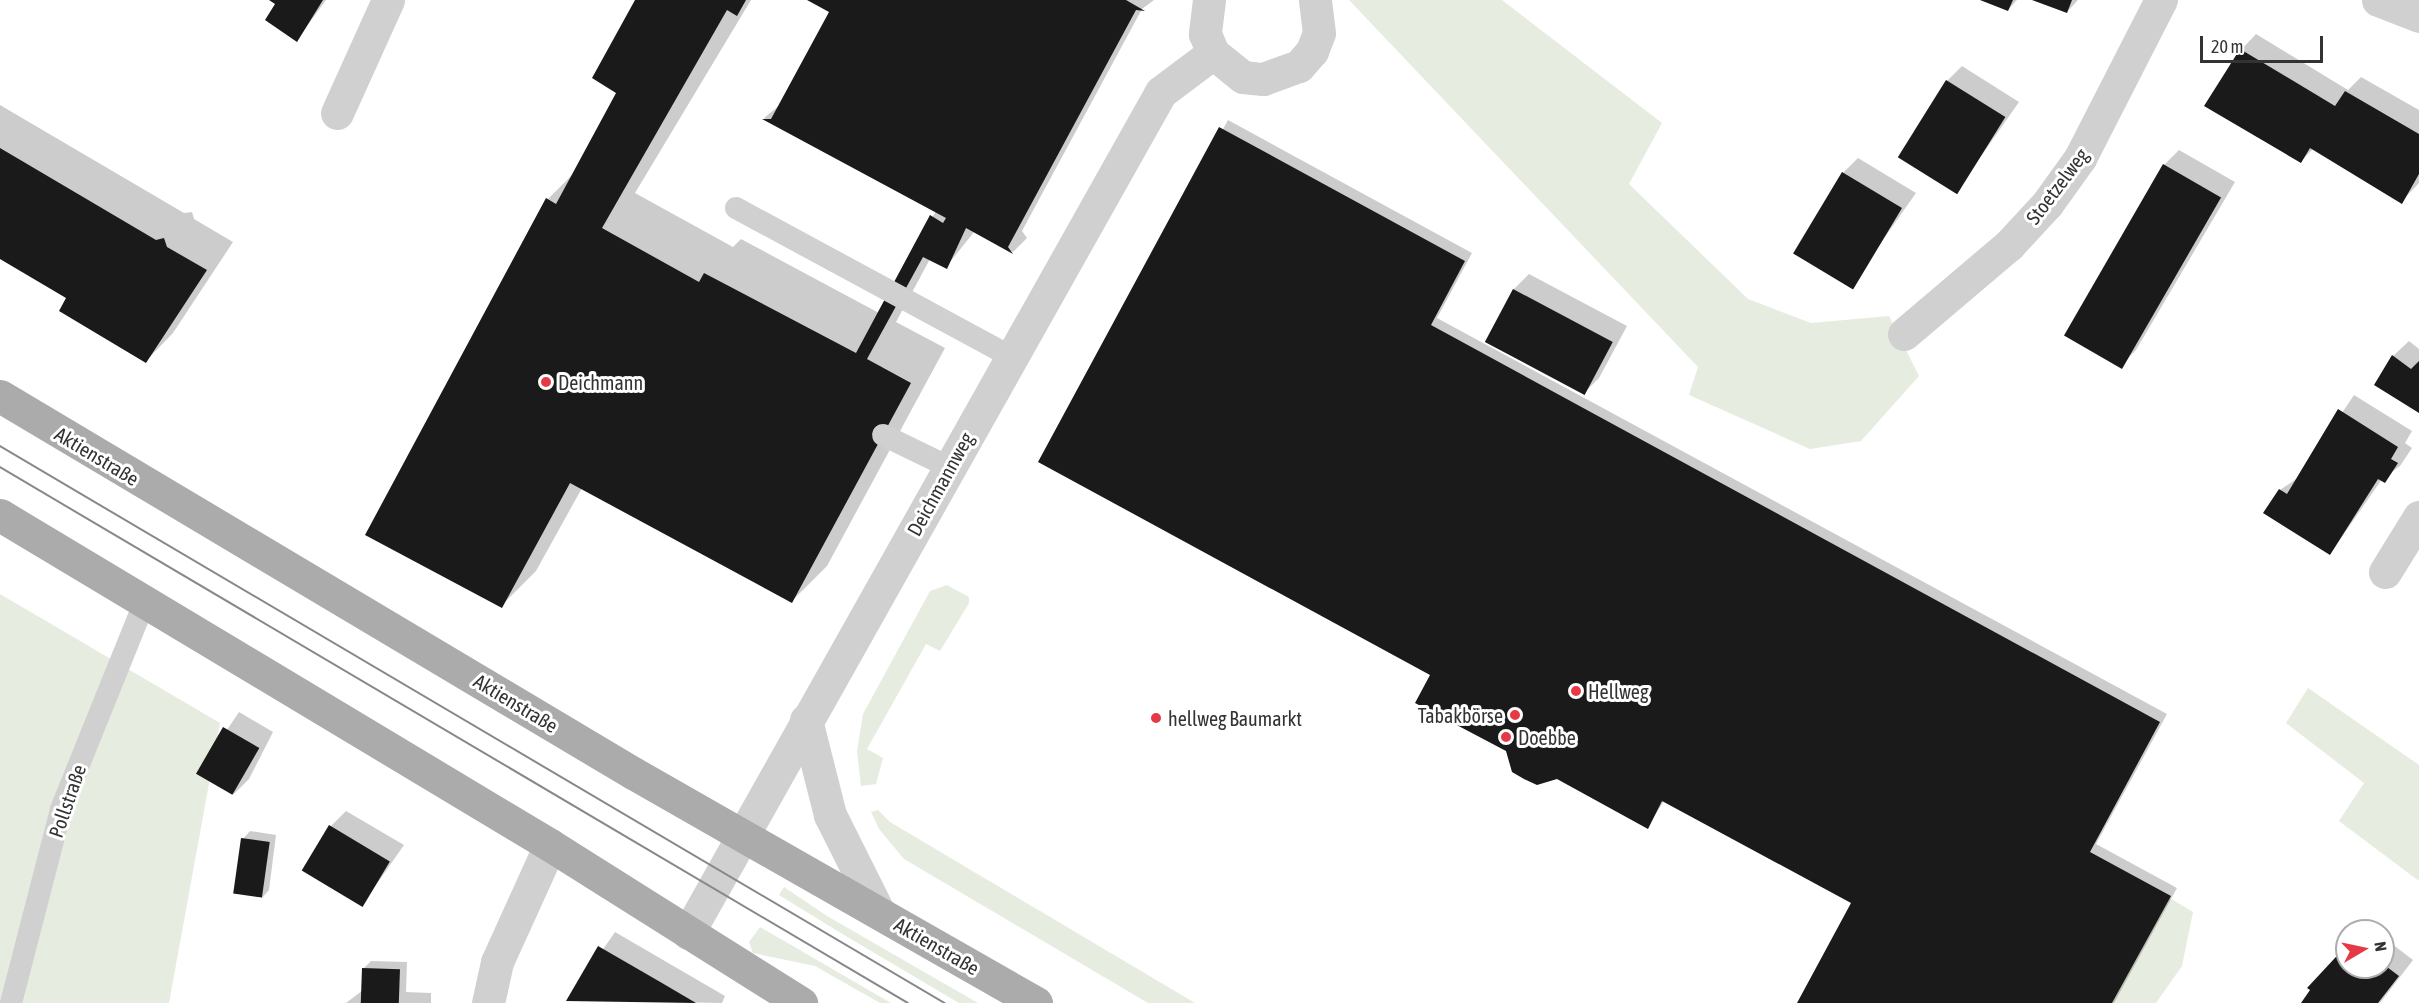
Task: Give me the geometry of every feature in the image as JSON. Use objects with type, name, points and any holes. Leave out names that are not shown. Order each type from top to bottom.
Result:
[{"type":"main road","name":"Aktienstraße","points":[[0,396],[745,837],[1036,1003]]},
{"type":"main road","points":[[0,515],[143,606],[550,845],[801,1003]]},
{"type":"street","points":[[337,113],[388,0]]},
{"type":"street","points":[[1209,0],[1205,34],[1213,53],[1243,76],[1282,76],[1312,51],[1319,33],[1315,0]]},
{"type":"street","name":"Stoetzelweg","points":[[1904,334],[2009,245],[2047,204],[2080,158],[2161,0]]},
{"type":"street","points":[[2378,0],[2419,16]]},
{"type":"street","name":"Deichmannweg","points":[[688,933],[745,837],[806,720],[1161,92],[1213,53]]},
{"type":"street","points":[[2385,572],[2419,517]]},
{"type":"street","points":[[806,720],[830,815],[878,911]]},
{"type":"street","points":[[488,1003],[497,962],[550,845]]},
{"type":"lane","points":[[736,208],[1012,357]]},
{"type":"lane","points":[[884,435],[950,467]]},
{"type":"lane","name":"Pollstraße","points":[[11,1003],[61,809],[143,606]]},
{"type":"shaded area","points":[[1349,0],[1502,0],[1662,123],[1629,184],[1748,299],[1811,323],[1889,316],[1919,376],[1861,441],[1810,449],[1689,395],[1698,367]]},
{"type":"shaded area","points":[[947,585],[969,597],[969,603],[940,651],[926,644],[867,749],[883,758],[876,784],[861,786],[857,751],[863,714],[930,591]]},
{"type":"shaded area","points":[[0,594],[220,723],[169,1003],[0,1003]]},
{"type":"shaded area","points":[[2308,688],[2419,765],[2419,881],[2339,821],[2364,783],[2286,723]]},
{"type":"shaded area","points":[[878,810],[890,822],[1195,1003],[1148,1003],[904,859],[879,829],[871,812]]},
{"type":"shaded area","points":[[784,887],[827,916],[978,1003],[959,1003],[839,932],[779,895]]},
{"type":"shaded area","points":[[2168,897],[2193,912],[2182,966],[2156,1003],[2112,1003]]},
{"type":"shaded area","points":[[760,927],[891,1003],[880,1003],[815,966],[753,953],[749,942]]},
{"type":"building","points":[[269,0],[323,0],[297,42],[265,20],[275,4]]},
{"type":"building","points":[[635,0],[746,0],[737,16],[727,10],[602,228],[699,282],[704,273],[856,353],[930,215],[943,223],[946,218],[762,119],[771,119],[829,12],[807,0],[1126,0],[1145,11],[1136,10],[1008,247],[1013,254],[966,228],[947,269],[923,257],[867,359],[911,383],[792,603],[570,483],[502,608],[365,535],[546,198],[556,204],[616,93],[592,78]]},
{"type":"building","points":[[1980,0],[2013,0],[2008,11]]},
{"type":"building","points":[[2032,0],[2072,0],[2067,13]]},
{"type":"building","points":[[2240,49],[2335,106],[2345,91],[2419,134],[2419,174],[2402,204],[2310,148],[2301,163],[2204,106]]},
{"type":"building","points":[[1946,80],[2005,117],[1957,194],[1898,157]]},
{"type":"building","points":[[1219,127],[1465,261],[1431,325],[2160,722],[2090,852],[2171,896],[2112,1003],[1797,1003],[1851,903],[1662,801],[1648,829],[1557,779],[1537,785],[1524,779],[1512,772],[1506,751],[1415,703],[1430,675],[1038,462]]},
{"type":"building","points":[[0,148],[156,240],[164,238],[167,247],[207,270],[146,363],[59,311],[66,298],[0,259]]},
{"type":"building","points":[[2163,164],[2221,198],[2122,369],[2064,335]]},
{"type":"building","points":[[1842,172],[1902,208],[1853,289],[1793,253]]},
{"type":"building","points":[[1513,289],[1613,342],[1585,395],[1485,342]]},
{"type":"building","points":[[2392,355],[2411,369],[2419,361],[2419,413],[2374,385]]},
{"type":"building","points":[[2338,409],[2398,447],[2391,459],[2398,463],[2385,483],[2378,479],[2330,555],[2263,513],[2279,489],[2287,494]]},
{"type":"building","points":[[223,727],[259,748],[232,795],[196,774]]},
{"type":"building","points":[[329,825],[390,862],[363,907],[302,870]]},
{"type":"building","points":[[241,838],[270,842],[262,897],[233,893]]},
{"type":"building","points":[[598,946],[662,983],[696,1003],[566,1001]]},
{"type":"building","points":[[2335,958],[2335,979],[2395,979],[2395,973],[2399,976],[2378,1003],[2301,1003],[2310,990],[2307,988]]},
{"type":"building","points":[[362,968],[400,969],[399,1003],[361,1003]]},
{"type":"tram line","points":[[0,446],[945,1003]]},
{"type":"tram line","points":[[0,467],[908,1003]]},
{"type":"place","name":"Deichmann","points":[[546,382]]},
{"type":"place","name":"Hellweg","points":[[1576,691]]},
{"type":"place","name":"Tabakbörse","points":[[1515,715]]},
{"type":"place","name":"hellweg Baumarkt","points":[[1156,718]]},
{"type":"place","name":"Doebbe","points":[[1506,737]]}]
